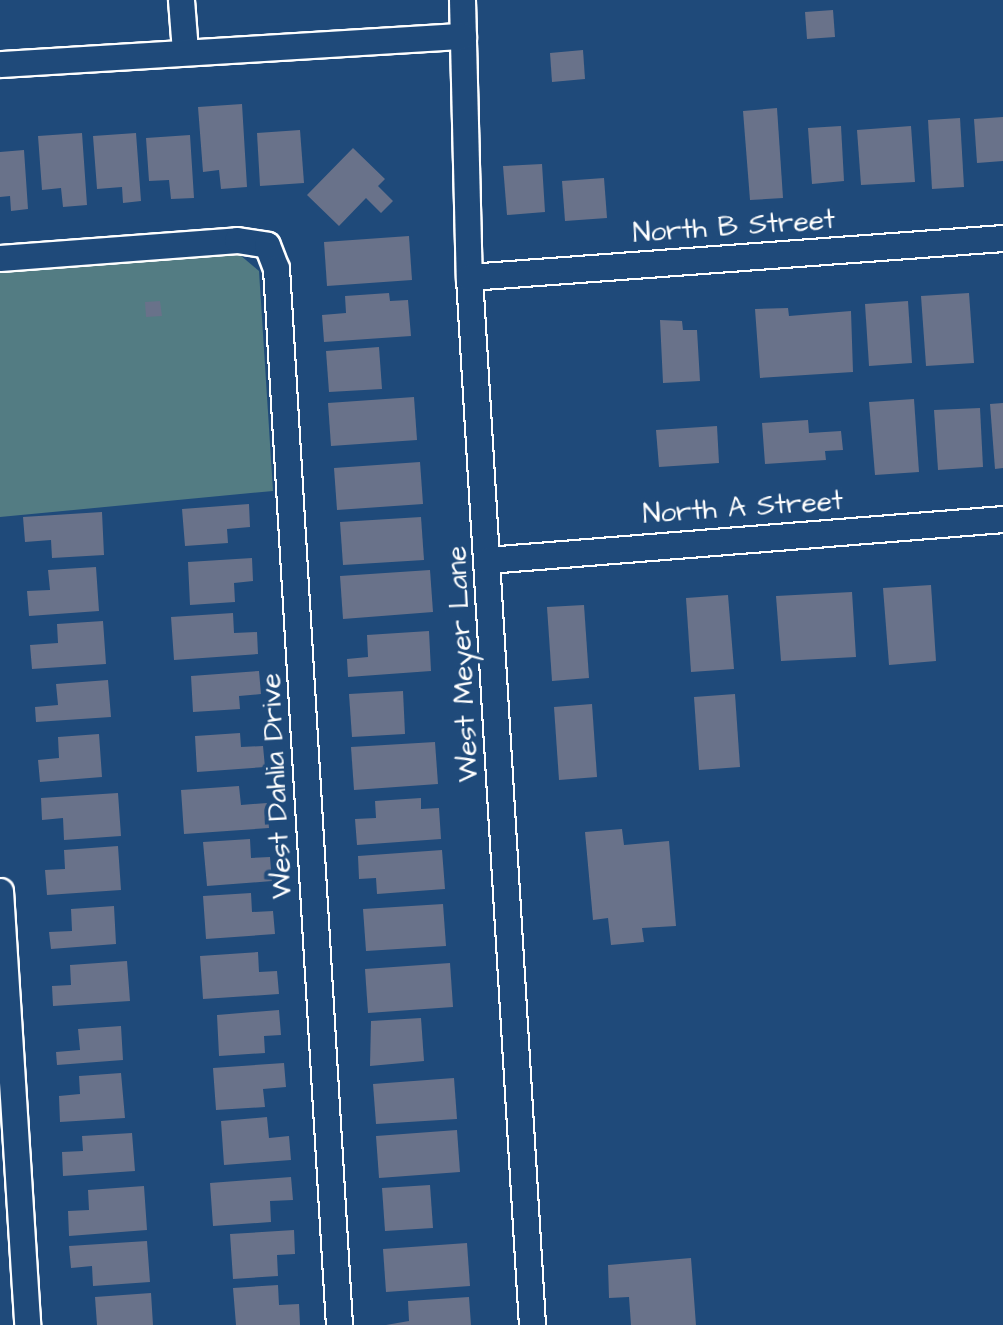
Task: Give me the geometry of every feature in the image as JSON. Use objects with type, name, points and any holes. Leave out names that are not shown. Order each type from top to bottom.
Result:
[{"type":"street","points":[[181,0],[185,50]]},
{"type":"street","name":"West Meyer Lane","points":[[462,0],[469,277],[532,1325]]},
{"type":"street","points":[[0,64],[463,36]]},
{"type":"street","name":"North B Street","points":[[469,277],[1003,238]]},
{"type":"street","name":"West Dahlia Drive","points":[[0,258],[237,240],[267,246],[276,268],[339,1325]]},
{"type":"street","name":"North A Street","points":[[487,560],[1003,519]]},
{"type":"street","points":[[0,890],[28,1325]]},
{"type":"green space","points":[[240,255],[259,271],[273,491],[0,517],[0,272]]},
{"type":"building","points":[[833,10],[835,37],[807,39],[805,12]]},
{"type":"building","points":[[583,50],[585,79],[552,82],[550,53]]},
{"type":"building","points":[[242,104],[247,187],[221,189],[219,170],[203,172],[198,107]]},
{"type":"building","points":[[777,108],[783,198],[750,200],[743,111]]},
{"type":"building","points":[[1003,117],[1003,161],[977,163],[974,119]]},
{"type":"building","points":[[960,118],[964,187],[932,189],[928,120]]},
{"type":"building","points":[[841,126],[844,181],[812,184],[808,128]]},
{"type":"building","points":[[911,126],[915,182],[861,185],[857,130]]},
{"type":"building","points":[[300,130],[304,183],[260,186],[257,133]]},
{"type":"building","points":[[82,133],[87,205],[63,207],[61,188],[42,190],[38,136]]},
{"type":"building","points":[[136,133],[141,201],[123,203],[122,187],[97,189],[93,136]]},
{"type":"building","points":[[190,135],[194,198],[171,199],[169,180],[149,181],[146,138]]},
{"type":"building","points":[[353,148],[385,179],[378,186],[393,201],[381,213],[366,198],[339,226],[307,195]]},
{"type":"building","points":[[24,150],[28,209],[11,211],[10,196],[0,197],[0,152]]},
{"type":"building","points":[[542,164],[545,212],[507,215],[503,166]]},
{"type":"building","points":[[604,178],[607,218],[565,221],[562,181]]},
{"type":"building","points":[[409,236],[412,280],[327,286],[324,242]]},
{"type":"building","points":[[389,293],[390,301],[408,300],[411,336],[324,342],[322,315],[346,313],[345,296]]},
{"type":"building","points":[[969,293],[974,363],[926,366],[921,296]]},
{"type":"building","points":[[160,301],[162,316],[146,317],[145,302]]},
{"type":"building","points":[[908,301],[912,363],[869,366],[865,304]]},
{"type":"building","points":[[788,308],[789,316],[851,311],[853,372],[760,378],[755,309]]},
{"type":"building","points":[[660,320],[682,321],[683,330],[697,330],[700,381],[663,383]]},
{"type":"building","points":[[379,347],[382,389],[329,392],[326,351]]},
{"type":"building","points":[[414,397],[417,440],[331,446],[328,403]]},
{"type":"building","points":[[914,399],[919,472],[875,475],[869,402]]},
{"type":"building","points":[[1003,403],[1003,468],[995,469],[990,404]]},
{"type":"building","points":[[980,408],[983,467],[938,470],[934,410]]},
{"type":"building","points":[[808,420],[809,433],[841,431],[843,450],[825,451],[826,460],[765,464],[762,423]]},
{"type":"building","points":[[717,426],[719,463],[659,467],[656,430]]},
{"type":"building","points":[[420,462],[423,504],[337,510],[334,468]]},
{"type":"building","points":[[249,504],[250,527],[227,529],[228,543],[185,546],[182,509]]},
{"type":"building","points":[[102,512],[104,555],[52,558],[51,540],[25,542],[23,517]]},
{"type":"building","points":[[421,517],[424,560],[343,565],[340,522]]},
{"type":"building","points":[[252,558],[253,581],[234,583],[235,602],[190,605],[188,562]]},
{"type":"building","points":[[96,567],[99,611],[29,616],[27,591],[50,590],[48,570]]},
{"type":"building","points":[[430,570],[433,612],[343,619],[340,576]]},
{"type":"building","points":[[931,585],[936,661],[889,665],[883,588]]},
{"type":"building","points":[[852,592],[856,657],[781,661],[776,596]]},
{"type":"building","points":[[728,595],[734,669],[691,672],[686,598]]},
{"type":"building","points":[[584,605],[589,678],[552,681],[547,607]]},
{"type":"building","points":[[233,613],[234,633],[257,632],[258,654],[174,660],[171,617]]},
{"type":"building","points":[[103,621],[106,664],[32,669],[30,645],[58,643],[57,624]]},
{"type":"building","points":[[429,631],[431,671],[348,677],[347,659],[368,657],[367,635]]},
{"type":"building","points":[[259,671],[261,694],[239,696],[240,709],[193,712],[191,676]]},
{"type":"building","points":[[108,680],[111,717],[36,722],[35,707],[58,705],[56,684]]},
{"type":"building","points":[[403,691],[405,734],[352,737],[349,694]]},
{"type":"building","points":[[735,694],[740,767],[699,770],[694,697]]},
{"type":"building","points":[[592,704],[597,777],[559,780],[554,707]]},
{"type":"building","points":[[240,733],[241,747],[263,746],[265,767],[197,772],[195,736]]},
{"type":"building","points":[[99,734],[102,777],[40,782],[38,760],[59,758],[58,737]]},
{"type":"building","points":[[435,742],[438,784],[354,790],[351,747]]},
{"type":"building","points":[[239,786],[241,805],[267,803],[269,828],[184,834],[181,790]]},
{"type":"building","points":[[118,793],[121,836],[64,840],[63,818],[42,820],[41,798]]},
{"type":"building","points":[[421,798],[421,809],[439,808],[441,839],[357,845],[355,819],[376,818],[375,801]]},
{"type":"building","points":[[622,829],[624,845],[669,841],[676,926],[642,928],[644,942],[611,945],[608,918],[593,920],[585,832]]},
{"type":"building","points":[[250,839],[251,858],[270,857],[272,881],[207,886],[203,842]]},
{"type":"building","points":[[118,846],[121,890],[47,895],[45,870],[65,869],[64,850]]},
{"type":"building","points":[[442,850],[445,889],[377,894],[376,878],[359,879],[358,856]]},
{"type":"building","points":[[251,893],[252,912],[273,911],[275,934],[206,939],[203,896]]},
{"type":"building","points":[[443,904],[446,946],[366,951],[363,909]]},
{"type":"building","points":[[114,906],[116,944],[51,949],[49,932],[72,931],[71,909]]},
{"type":"building","points":[[258,952],[259,972],[277,971],[279,994],[203,999],[200,956]]},
{"type":"building","points":[[127,961],[130,1001],[53,1006],[52,986],[71,985],[70,965]]},
{"type":"building","points":[[450,963],[453,1007],[368,1013],[365,969]]},
{"type":"building","points":[[279,1010],[281,1035],[264,1036],[265,1053],[219,1056],[217,1015]]},
{"type":"building","points":[[421,1018],[424,1061],[370,1066],[371,1021]]},
{"type":"building","points":[[121,1026],[123,1060],[57,1065],[56,1052],[80,1050],[78,1029]]},
{"type":"building","points":[[284,1063],[286,1087],[263,1089],[265,1107],[216,1110],[213,1068]]},
{"type":"building","points":[[121,1073],[125,1118],[60,1122],[59,1096],[80,1094],[79,1076]]},
{"type":"building","points":[[454,1078],[457,1119],[376,1124],[373,1084]]},
{"type":"building","points":[[267,1117],[269,1138],[289,1136],[291,1160],[224,1165],[221,1121]]},
{"type":"building","points":[[457,1130],[460,1172],[379,1178],[376,1136]]},
{"type":"building","points":[[132,1133],[135,1171],[63,1176],[62,1152],[83,1151],[82,1136]]},
{"type":"building","points":[[291,1177],[293,1200],[270,1201],[271,1222],[213,1226],[210,1183]]},
{"type":"building","points":[[430,1185],[433,1228],[385,1231],[382,1188]]},
{"type":"building","points":[[144,1186],[147,1230],[69,1236],[68,1211],[89,1210],[88,1190]]},
{"type":"building","points":[[294,1230],[295,1254],[277,1255],[278,1276],[233,1279],[230,1234]]},
{"type":"building","points":[[147,1241],[150,1282],[93,1286],[92,1266],[71,1268],[69,1246]]},
{"type":"building","points":[[467,1243],[470,1286],[386,1292],[383,1249]]},
{"type":"building","points":[[691,1258],[696,1325],[631,1325],[629,1297],[609,1298],[608,1265]]},
{"type":"building","points":[[278,1285],[279,1305],[299,1304],[300,1325],[236,1325],[233,1288]]},
{"type":"building","points":[[151,1293],[153,1325],[97,1325],[95,1297]]},
{"type":"building","points":[[469,1297],[471,1325],[386,1325],[409,1321],[408,1301]]}]
